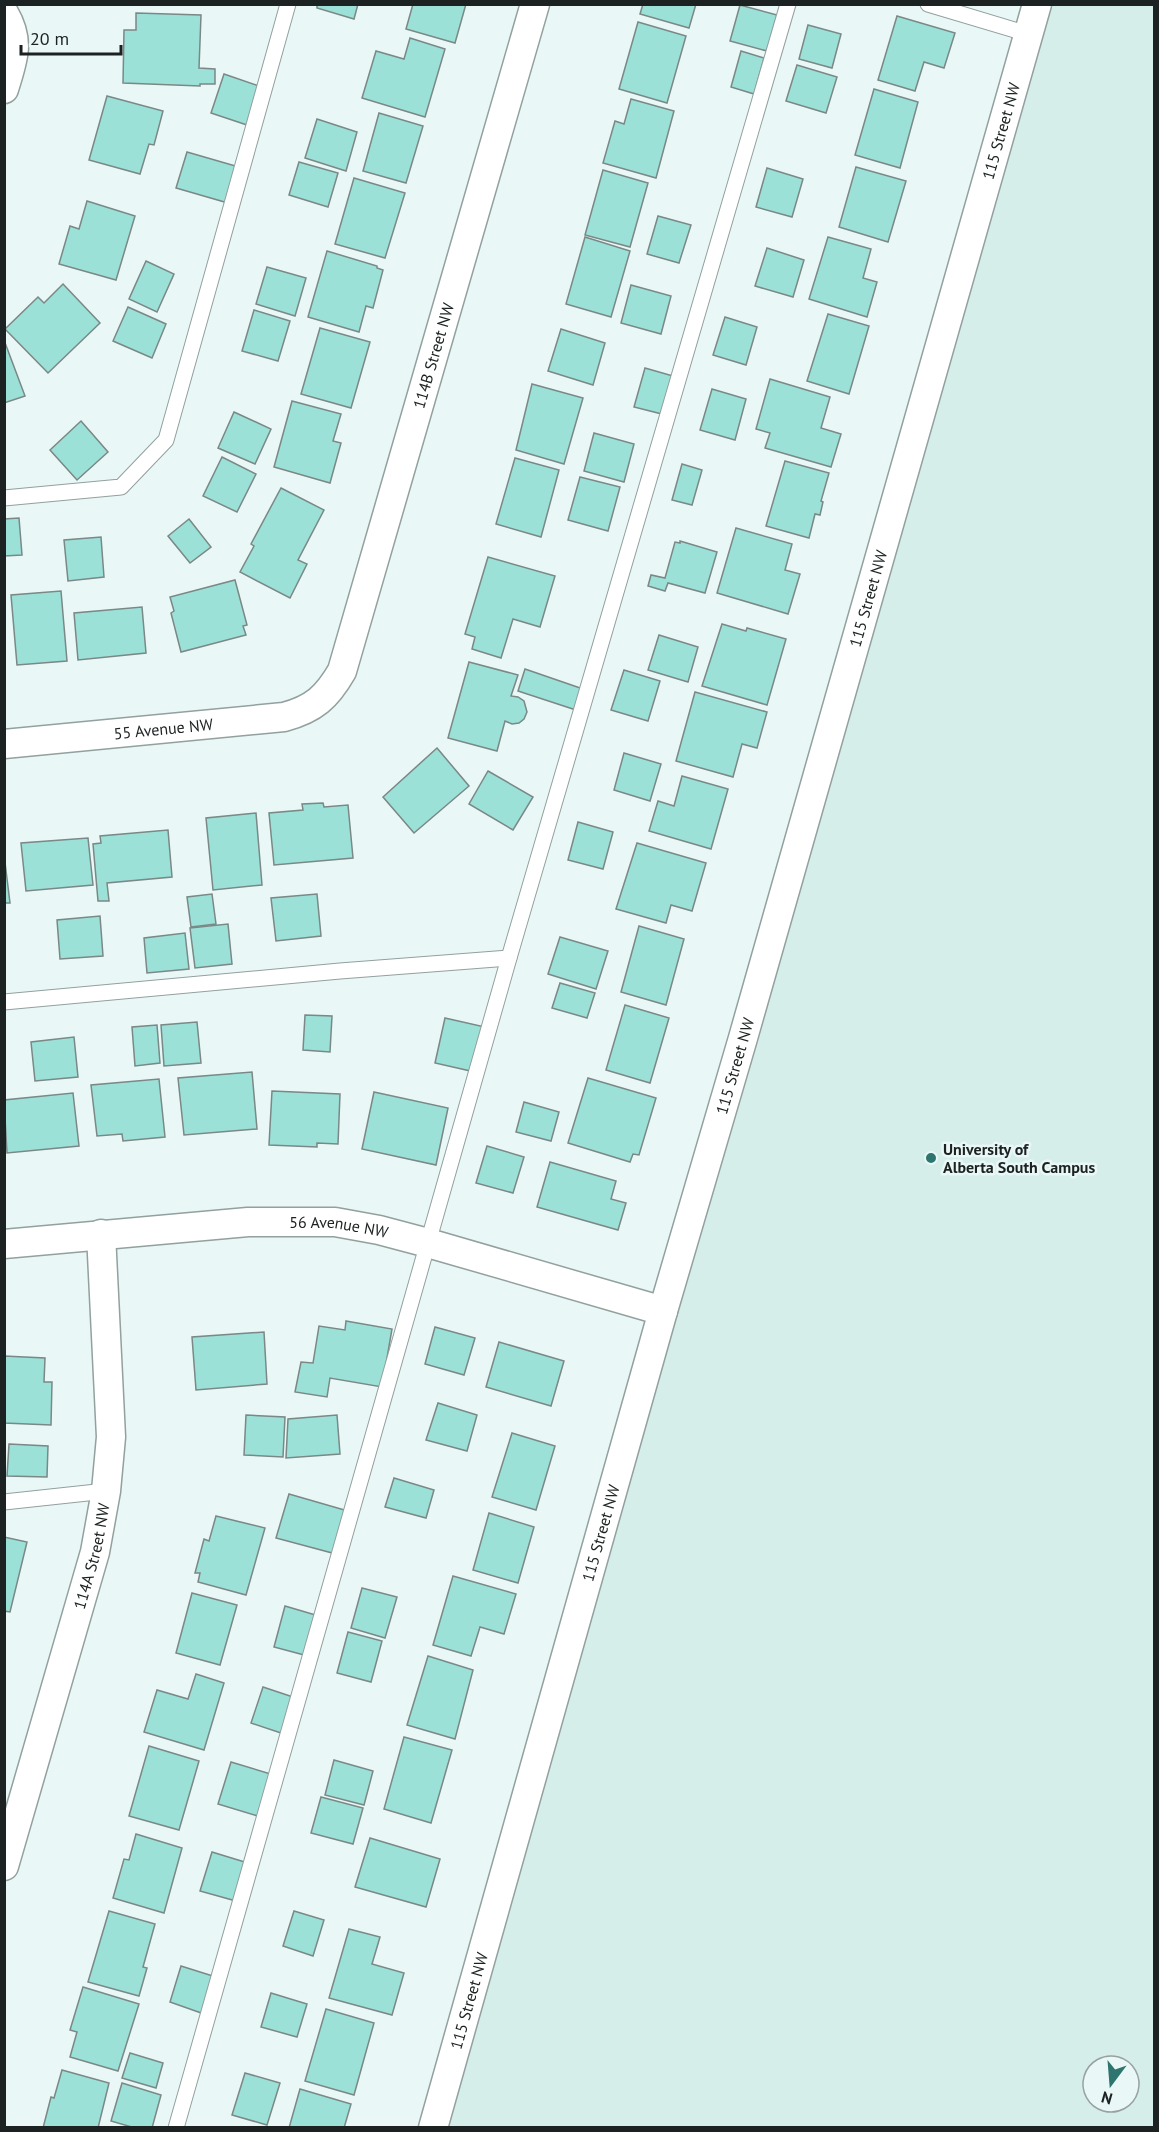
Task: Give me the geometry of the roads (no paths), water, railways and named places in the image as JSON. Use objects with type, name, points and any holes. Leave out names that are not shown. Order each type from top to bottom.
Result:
[{"type":"street","name":"114B Street NW","points":[[320,700],[332,688],[342,670],[535,4]]},
{"type":"street","name":"115 Street NW","points":[[433,2127],[663,1311],[1037,4]]},
{"type":"street","points":[[4,89],[15,45],[12,27],[5,14]]},
{"type":"street","name":"55 Avenue NW","points":[[4,744],[284,717],[304,712],[320,700]]},
{"type":"street","name":"56 Avenue NW","points":[[4,1244],[248,1222],[335,1222],[428,1242],[663,1311]]},
{"type":"street","name":"114A Street NW","points":[[4,1866],[95,1552],[106,1491],[111,1437],[101,1234]]},
{"type":"lane","points":[[4,498],[121,487],[166,440],[288,4]]},
{"type":"lane","points":[[176,2127],[509,958],[788,4]]},
{"type":"lane","points":[[928,4],[1028,34]]},
{"type":"lane","points":[[4,1002],[509,958]]},
{"type":"lane","points":[[4,1502],[106,1491]]},
{"type":"place","name":"University of Alberta South Campus","points":[[931,1158]]}]
